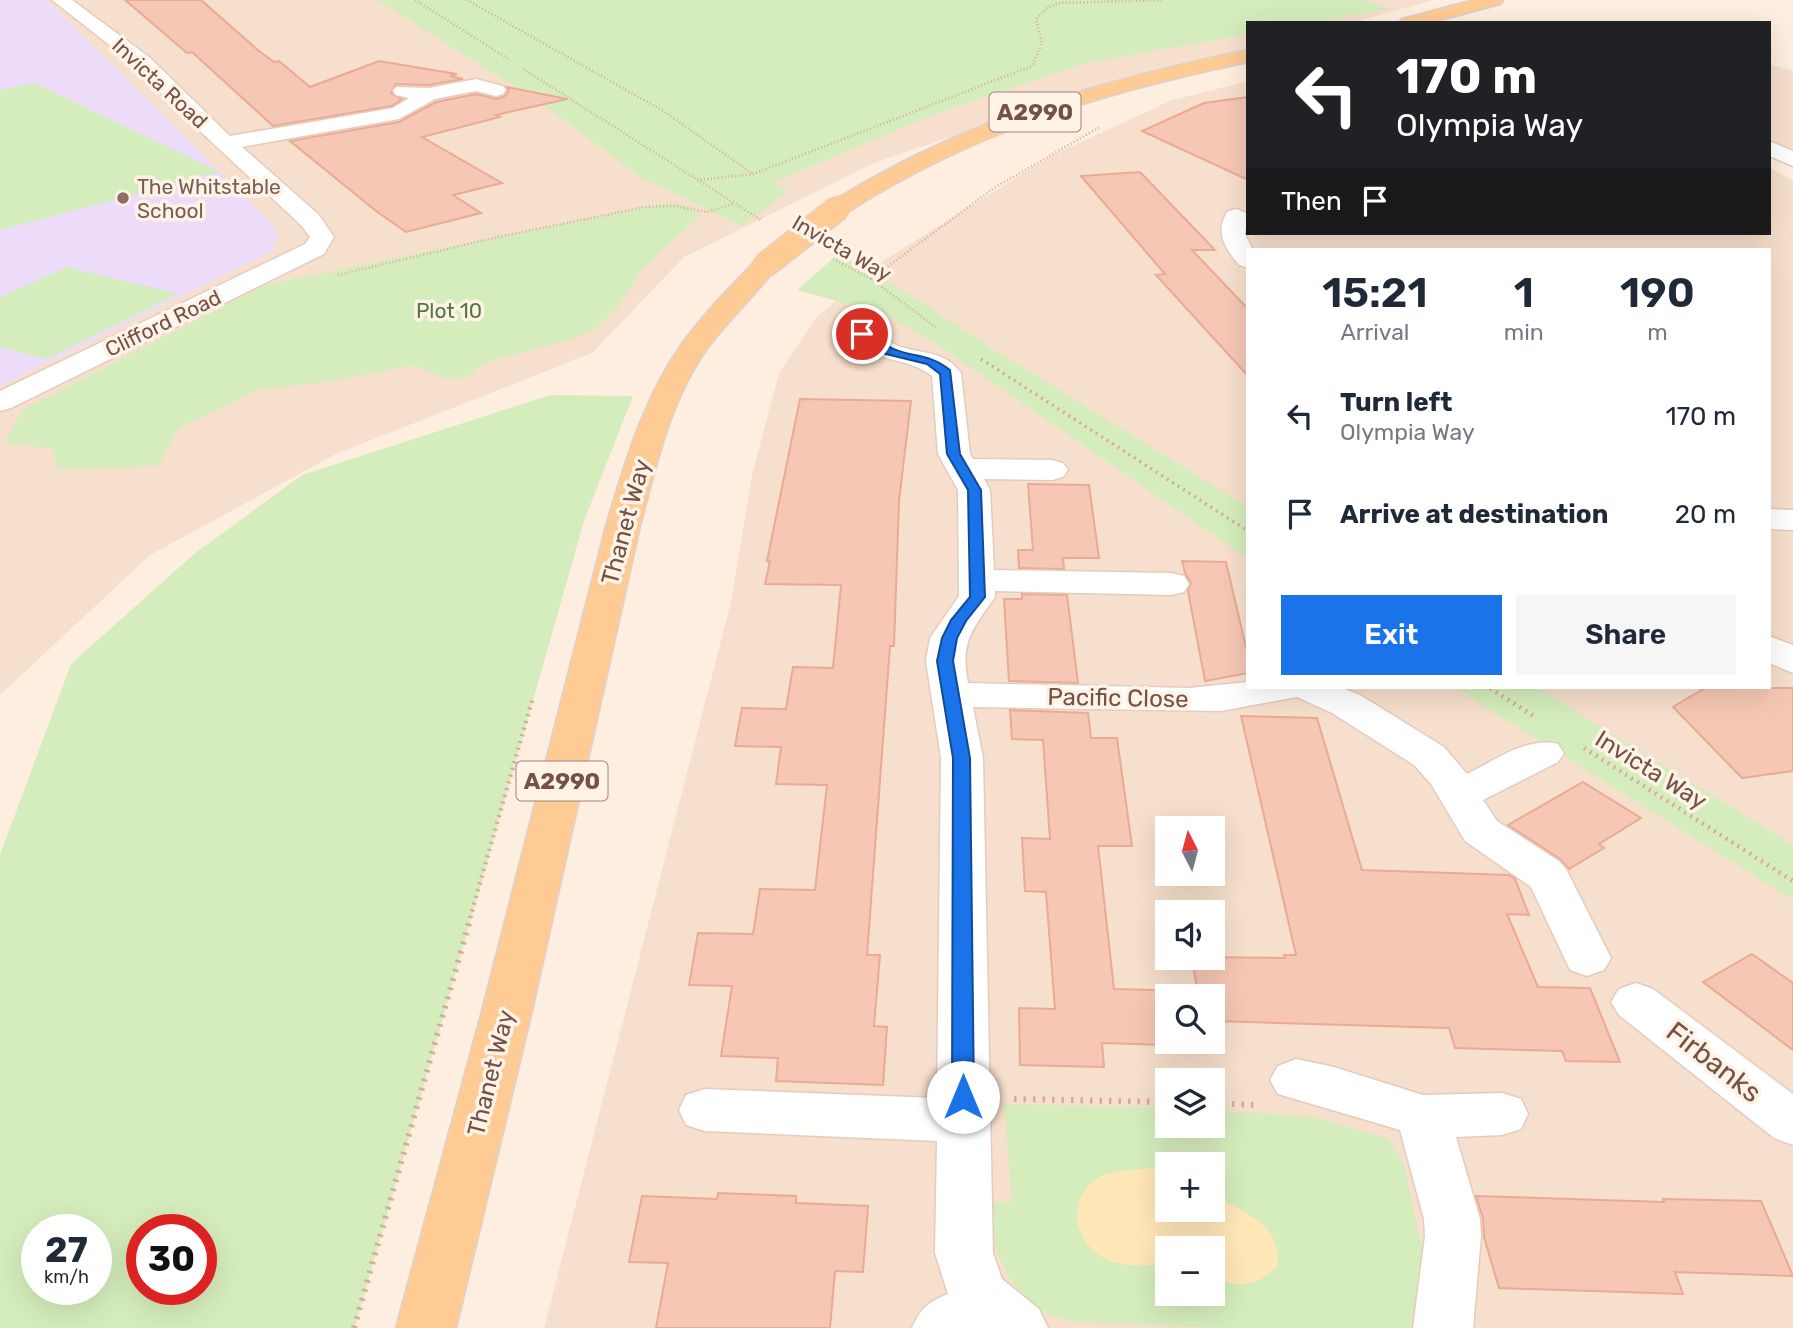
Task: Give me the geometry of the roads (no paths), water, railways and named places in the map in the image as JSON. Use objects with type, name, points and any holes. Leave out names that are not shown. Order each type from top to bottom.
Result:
[{"type":"main road","points":[[1415,21],[1488,1]]},
{"type":"main road","name":"Thanet Way","points":[[426,1328],[506,1015],[617,551],[645,449],[671,387],[691,351],[764,266],[838,208],[917,159],[1044,108],[1127,82],[1246,56]]},
{"type":"street","name":"Invicta Road","points":[[62,0],[142,61],[225,143],[310,220],[322,237]]},
{"type":"street","points":[[384,89],[429,94],[476,85],[496,90]]},
{"type":"street","name":"Invicta Road","points":[[225,143],[399,113],[429,94]]},
{"type":"street","points":[[1771,149],[1793,159]]},
{"type":"street","points":[[1237,216],[1231,230],[1235,244],[1246,258]]},
{"type":"street","name":"Clifford Road","points":[[0,402],[315,249],[322,237]]},
{"type":"street","points":[[862,334],[887,351],[931,361],[946,373],[954,454],[974,490],[977,597],[959,620],[946,648],[945,661],[962,758],[964,1253],[967,1274],[982,1321]]},
{"type":"street","points":[[962,469],[1052,470]]},
{"type":"street","points":[[1771,519],[1793,520]]},
{"type":"street","points":[[977,580],[1171,584]]},
{"type":"street","points":[[1771,648],[1793,661]]},
{"type":"street","name":"Pacific Close","points":[[951,695],[1189,700],[1221,699],[1278,689]]},
{"type":"street","points":[[1312,689],[1346,704],[1429,756],[1447,776],[1481,831],[1543,872],[1550,880],[1587,958]]},
{"type":"street","points":[[1459,794],[1557,741]]},
{"type":"street","name":"Firbanks","points":[[1636,1002],[1793,1123]]},
{"type":"street","points":[[1296,1080],[1334,1088],[1423,1116],[1502,1114]]},
{"type":"street","points":[[705,1110],[963,1109]]},
{"type":"street","points":[[1423,1116],[1452,1219],[1453,1236],[1443,1328]]},
{"type":"place","name":"The Whitstable School","points":[[123,198]]},
{"type":"park label","name":"Plot 10","points":[[449,310]]}]
